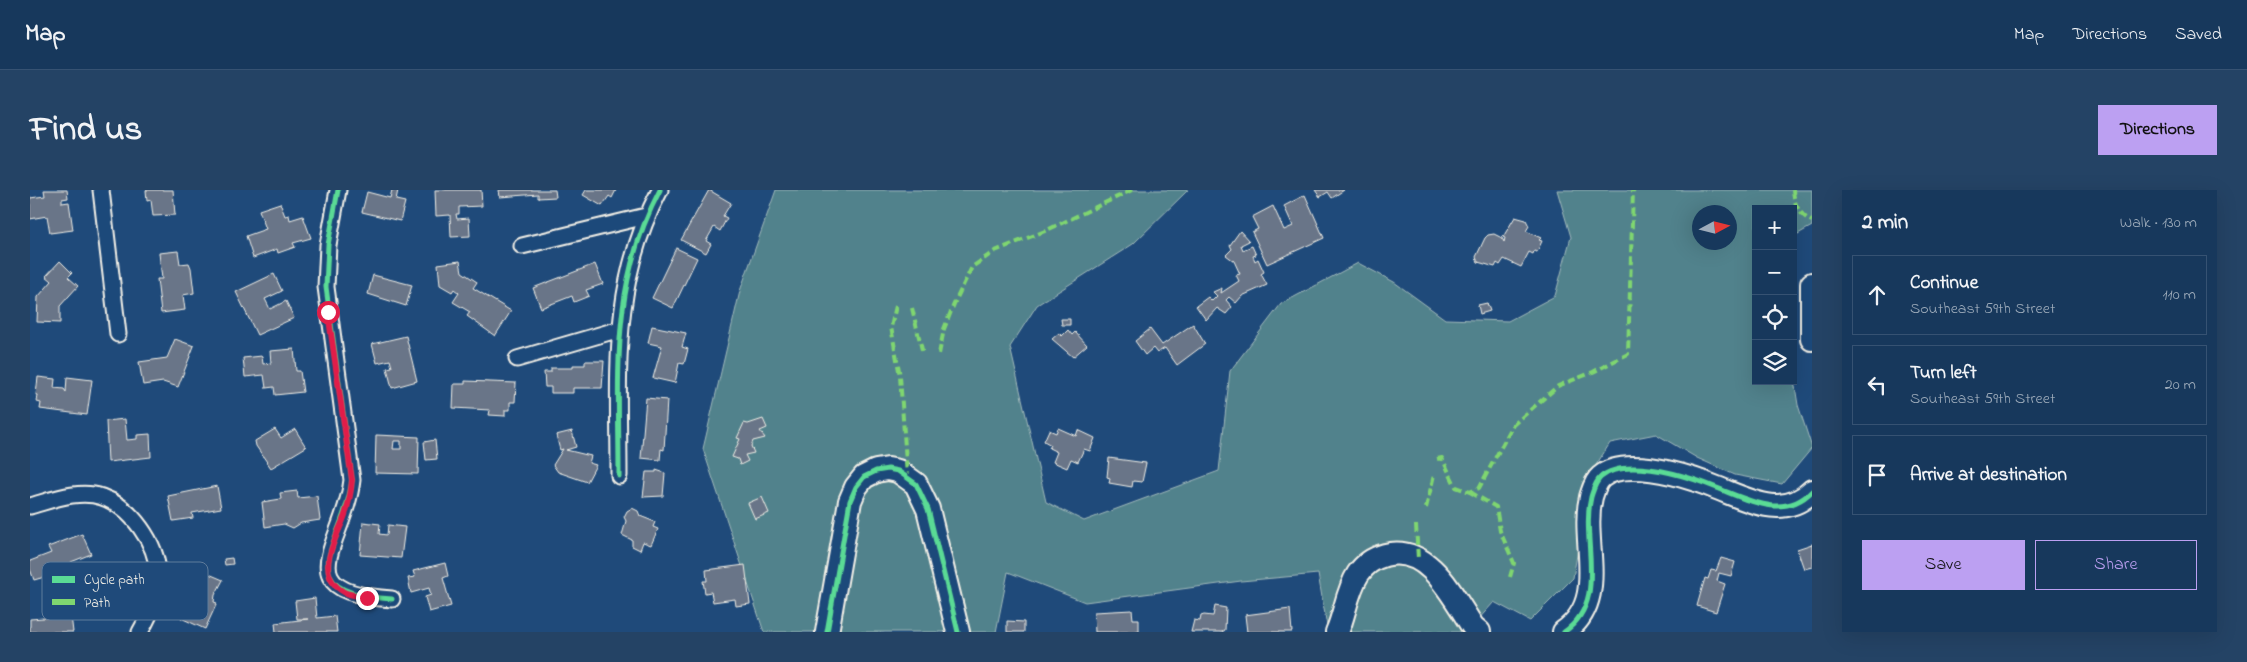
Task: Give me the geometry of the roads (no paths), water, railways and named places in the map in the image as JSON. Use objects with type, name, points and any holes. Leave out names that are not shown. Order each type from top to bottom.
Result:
[{"type":"street","points":[[101,190],[118,334]]},
{"type":"street","points":[[338,190],[328,245],[326,287],[352,480],[350,497],[344,517],[329,553],[328,569],[333,581],[344,592],[367,598],[392,600]]},
{"type":"street","points":[[619,476],[621,306],[632,254],[646,216],[660,190]]},
{"type":"street","points":[[522,246],[646,216]]},
{"type":"street","points":[[1812,284],[1812,339]]},
{"type":"street","points":[[518,359],[620,329]]},
{"type":"street","points":[[1564,632],[1577,622],[1589,596],[1591,582],[1588,520],[1594,488],[1600,477],[1620,469],[1647,468],[1669,471],[1756,504],[1774,506],[1788,505],[1800,501],[1812,491]]},
{"type":"street","points":[[827,632],[850,500],[864,477],[876,471],[888,469],[907,476],[923,494],[958,632]]},
{"type":"street","points":[[30,506],[58,498],[82,495],[101,497],[120,506],[137,523],[150,546],[155,562]]},
{"type":"street","points":[[1337,632],[1358,575],[1368,563],[1393,553],[1418,558],[1438,574],[1473,627],[1479,632]]},
{"type":"street","points":[[140,632],[146,620]]}]
